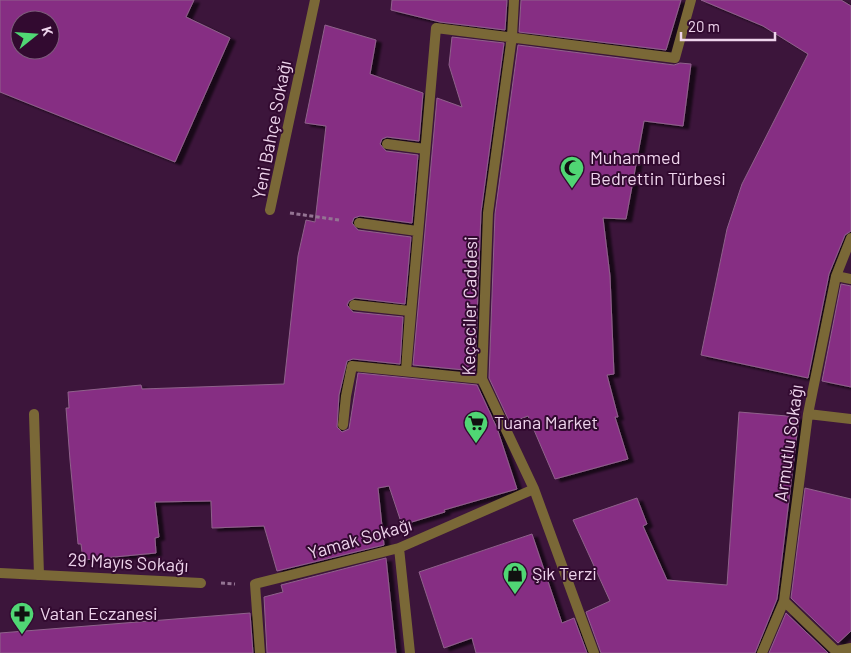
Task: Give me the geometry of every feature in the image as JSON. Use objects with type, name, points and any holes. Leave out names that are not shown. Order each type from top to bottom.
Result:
[{"type":"street","name":"Yeni Bahçe Sokağı","points":[[270,210],[315,0]]},
{"type":"street","name":"Keçeciler Caddesi","points":[[514,0],[512,36],[488,213],[482,379],[534,488],[594,653]]},
{"type":"street","points":[[406,371],[436,28],[512,36],[675,58],[691,0]]},
{"type":"street","points":[[387,144],[425,150]]},
{"type":"street","points":[[360,223],[417,232]]},
{"type":"street","name":"Armutlu Sokağı","points":[[762,653],[784,601],[808,414],[836,276],[851,238]]},
{"type":"street","points":[[836,276],[851,280]]},
{"type":"street","points":[[354,305],[410,311],[406,371]]},
{"type":"street","points":[[343,425],[352,366],[482,379]]},
{"type":"street","points":[[34,414],[39,575]]},
{"type":"street","points":[[808,414],[851,419]]},
{"type":"street","name":"Yamak Sokağı","points":[[255,584],[399,548],[534,488]]},
{"type":"street","points":[[399,548],[410,653]]},
{"type":"street","name":"29 Mayıs Sokağı","points":[[0,573],[201,583]]},
{"type":"street","points":[[255,584],[260,653]]},
{"type":"street","points":[[784,601],[837,652],[851,648]]},
{"type":"path","name":"Yeni Bahçe Sokağı","points":[[270,210],[360,223]]},
{"type":"path","name":"29 Mayıs Sokağı","points":[[201,583],[255,584]]},
{"type":"building","points":[[0,0],[194,0],[186,17],[230,38],[175,162],[0,92]]},
{"type":"building","points":[[392,0],[507,0],[505,30],[440,22],[391,10]]},
{"type":"building","points":[[521,0],[681,0],[666,50],[519,32]]},
{"type":"building","points":[[701,0],[841,0],[851,6],[851,231],[845,235],[829,274],[808,378],[701,355],[727,229],[742,184],[808,54],[763,26]]},
{"type":"building","points":[[325,25],[376,40],[370,74],[423,93],[419,141],[387,137],[382,139],[380,144],[386,151],[418,155],[412,223],[360,216],[354,218],[352,223],[358,230],[411,237],[405,304],[355,298],[349,301],[347,305],[353,312],[403,317],[400,364],[353,359],[347,361],[339,395],[337,427],[342,432],[349,429],[358,373],[477,385],[497,428],[517,489],[444,510],[445,512],[402,525],[389,486],[378,488],[384,545],[277,571],[264,526],[212,528],[211,501],[155,502],[159,537],[155,538],[156,553],[83,560],[81,544],[78,544],[70,460],[66,408],[69,408],[68,392],[141,385],[142,389],[284,384],[298,256],[306,220],[315,222],[326,126],[305,123]]},
{"type":"building","points":[[452,37],[504,43],[481,212],[475,371],[413,365],[437,98],[462,107],[449,65]]},
{"type":"building","points":[[518,45],[674,65],[680,63],[691,64],[683,126],[644,121],[626,219],[603,218],[610,276],[614,374],[607,375],[618,417],[615,417],[628,459],[555,479],[528,416],[510,423],[489,378],[495,214]]},
{"type":"building","points":[[841,284],[851,286],[851,387],[822,381]]},
{"type":"building","points":[[739,412],[799,417],[777,599],[755,653],[601,653],[586,612],[610,601],[573,520],[637,498],[647,524],[643,526],[667,580],[727,585]]},
{"type":"building","points":[[805,488],[851,499],[851,631],[838,643],[791,598]]},
{"type":"building","points":[[532,534],[562,623],[574,618],[587,653],[476,653],[472,638],[444,648],[419,572]]},
{"type":"building","points":[[386,558],[396,653],[267,653],[264,597],[283,592],[281,585]]},
{"type":"building","points":[[250,613],[253,653],[0,653],[0,633]]},
{"type":"building","points":[[786,613],[828,653],[769,653]]},
{"type":"place","name":"Muhammed Bedrettin Türbesi","points":[[572,189]]},
{"type":"place","name":"Tuana Market","points":[[476,444]]},
{"type":"place","name":"Şık Terzi","points":[[515,595]]},
{"type":"place","name":"Vatan Eczanesi","points":[[22,635]]}]
